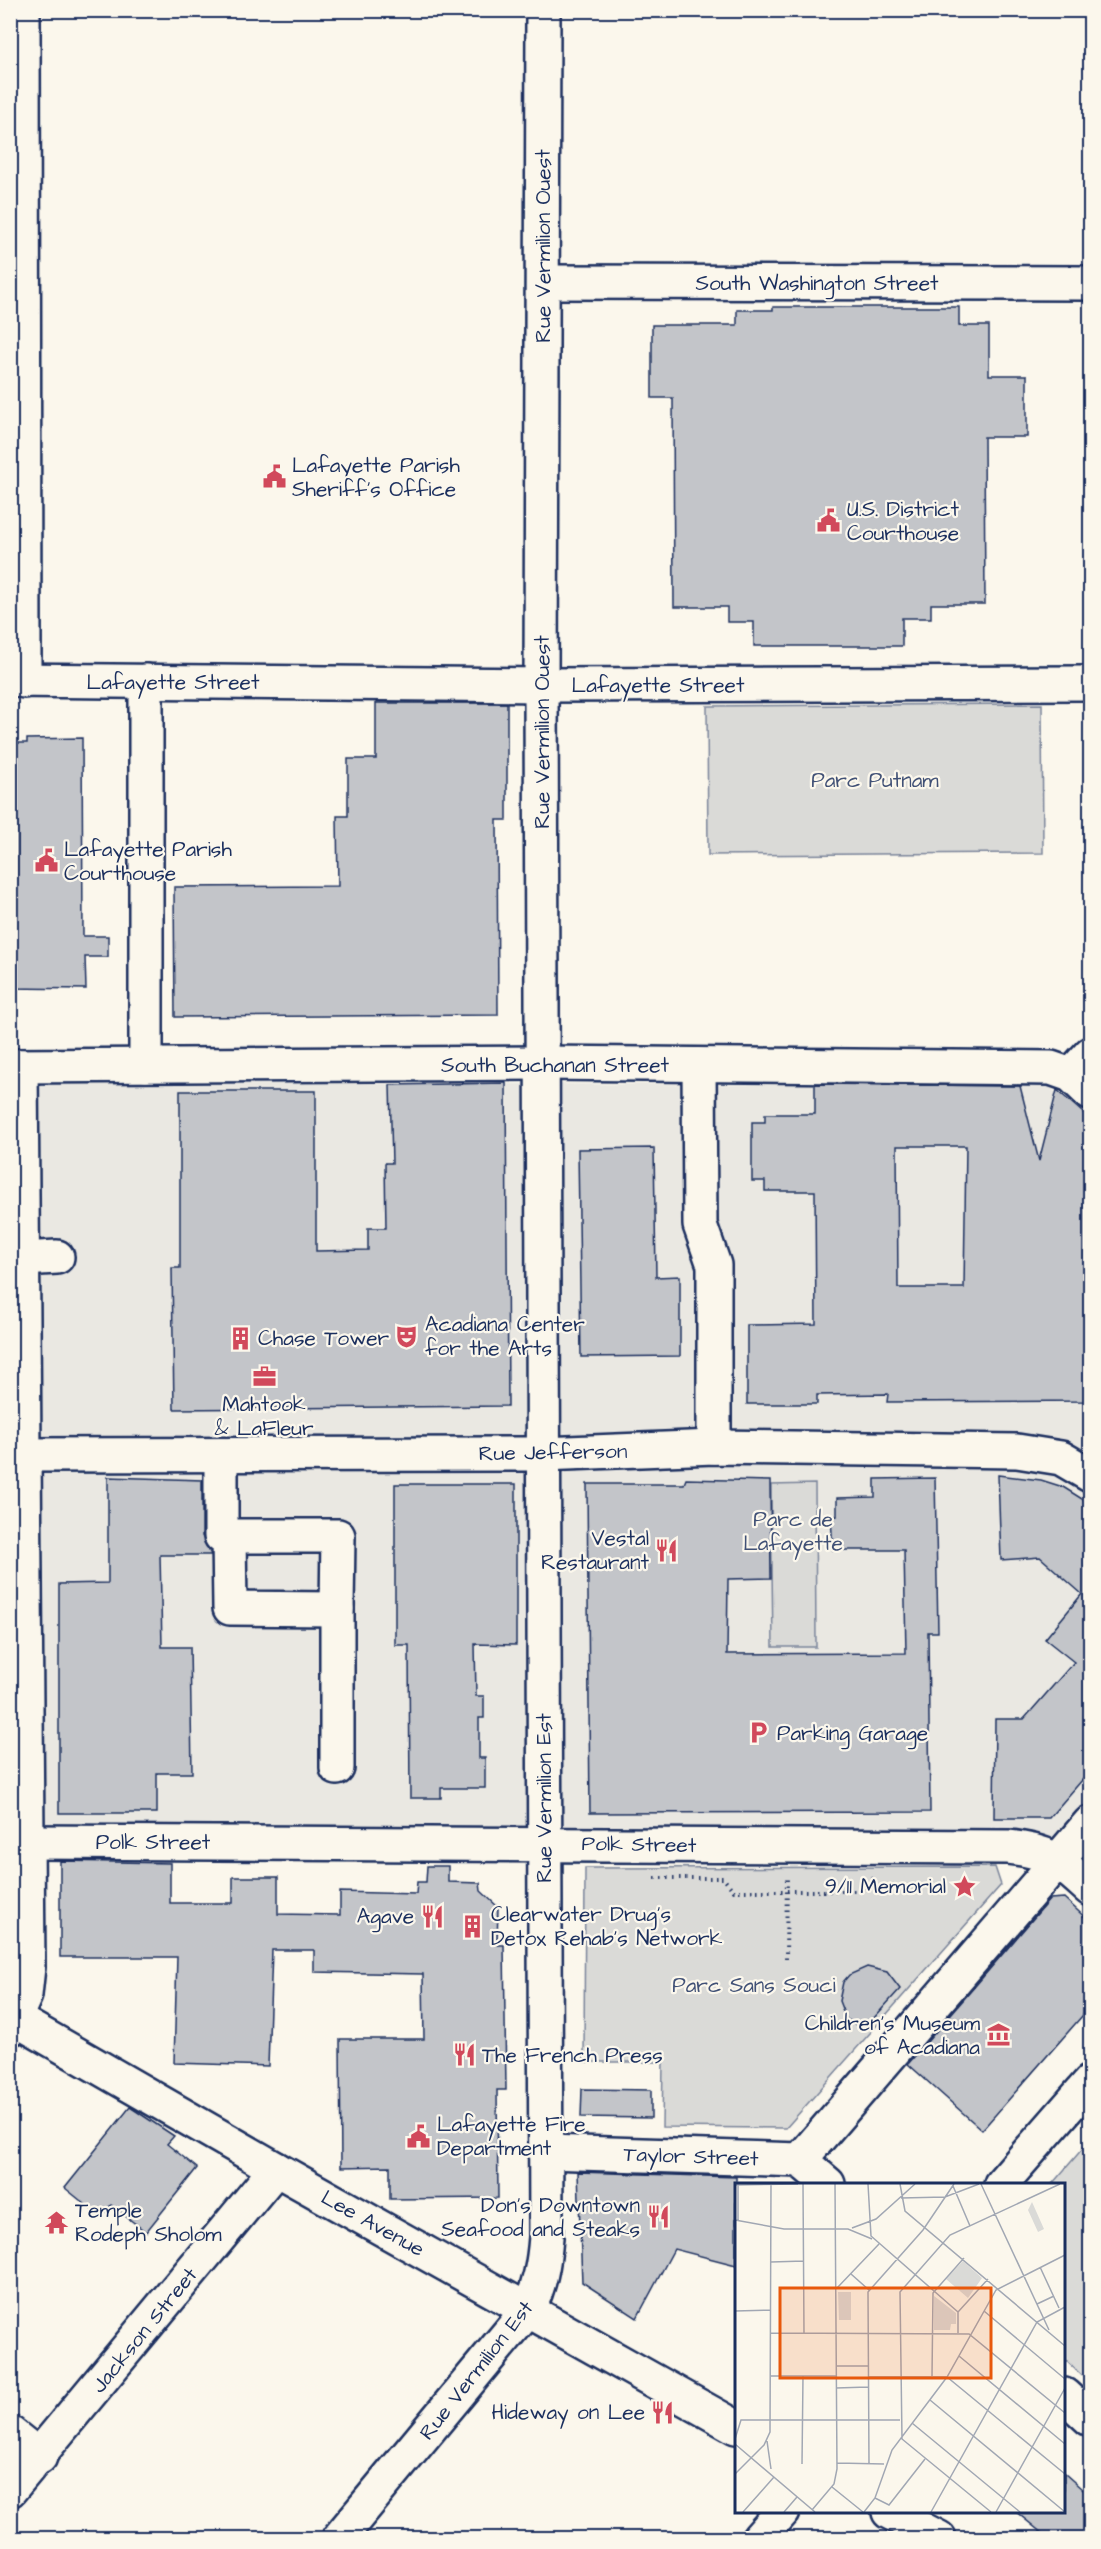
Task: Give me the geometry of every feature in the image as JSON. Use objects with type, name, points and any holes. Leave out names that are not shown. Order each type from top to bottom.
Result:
[{"type":"street","points":[[17,681],[17,277],[23,10]]},
{"type":"street","name":"Rue Vermilion Ouest","points":[[543,10],[541,685],[543,1454]]},
{"type":"street","name":"South Washington Street","points":[[543,282],[1090,283]]},
{"type":"street","name":"Lafayette Street","points":[[17,681],[541,685],[1090,683]]},
{"type":"street","points":[[146,681],[146,1065]]},
{"type":"street","points":[[699,1065],[700,1225],[714,1264],[714,1447]]},
{"type":"street","name":"South Buchanan Street","points":[[16,1066],[699,1065],[1051,1068],[1084,1074]]},
{"type":"street","points":[[12,2022],[25,1995],[28,1967],[29,1842],[18,1455],[23,1259],[16,1066]]},
{"type":"street","points":[[23,1259],[57,1257]]},
{"type":"street","name":"Rue Jefferson","points":[[18,1455],[543,1454],[714,1447],[1017,1450],[1060,1458],[1090,1475]]},
{"type":"street","name":"Rue Vermilion Est","points":[[339,2538],[528,2310],[543,2266],[546,2152],[543,1454]]},
{"type":"street","points":[[233,1455],[237,1536],[230,1608],[337,1609]]},
{"type":"street","points":[[237,1536],[338,1536],[337,1768]]},
{"type":"street","points":[[827,2183],[800,2160],[1090,1823]]},
{"type":"street","name":"Polk Street","points":[[29,1842],[1008,1847],[1036,1850],[1058,1860],[1090,1889]]},
{"type":"street","name":"Lee Avenue","points":[[12,2022],[735,2426]]},
{"type":"street","points":[[1002,2183],[1090,2082]]},
{"type":"street","name":"Taylor Street","points":[[546,2152],[800,2160]]},
{"type":"street","name":"Jackson Street","points":[[10,2490],[40,2457],[276,2169]]},
{"type":"street","points":[[1065,2396],[1090,2419]]},
{"type":"street","points":[[10,2433],[40,2457]]},
{"type":"street","points":[[759,2538],[780,2513]]},
{"type":"street","points":[[893,2513],[939,2538]]},
{"type":"path","points":[[786,1959],[787,1870]]},
{"type":"path","points":[[655,1878],[723,1878],[734,1891],[859,1891],[880,1872]]},
{"type":"shaded area","points":[[11,1083],[1047,1085],[1090,1123],[1090,1874],[1051,1840],[11,1838]]},
{"type":"green space","name":"Parc Putnam","points":[[1042,704],[1043,853],[708,855],[707,706]]},
{"type":"green space","name":"Parc de Lafayette","points":[[815,1484],[816,1647],[773,1647],[771,1485]]},
{"type":"green space","name":"Parc Sans Souci","points":[[995,1867],[1001,1885],[786,2128],[662,2127],[663,2062],[584,2062],[585,1868]]},
{"type":"green space","points":[[1090,2140],[1090,2383],[1065,2360],[1065,2183],[1053,2183]]},
{"type":"building","name":"U.S. District Courthouse","points":[[773,307],[959,307],[959,326],[989,326],[989,375],[1027,375],[1027,437],[984,437],[985,604],[931,604],[931,618],[902,618],[902,646],[754,646],[754,622],[727,622],[727,607],[674,607],[673,398],[652,398],[652,325],[737,325],[737,310],[773,310]]},
{"type":"building","points":[[376,703],[507,703],[507,820],[497,820],[498,1015],[175,1017],[174,887],[338,886],[337,816],[348,816],[348,759],[376,759]]},
{"type":"building","name":"Lafayette Parish Courthouse","points":[[82,738],[83,936],[108,936],[108,957],[85,957],[86,989],[10,988],[10,743],[27,743],[27,739]]},
{"type":"building","points":[[506,1083],[508,1406],[174,1409],[172,1268],[180,1268],[180,1091],[316,1091],[316,1251],[368,1250],[368,1228],[386,1228],[385,1163],[392,1163],[390,1085]]},
{"type":"building","points":[[815,1084],[1020,1086],[1039,1161],[1057,1090],[1090,1119],[1090,1401],[887,1402],[888,1394],[817,1395],[817,1404],[747,1404],[747,1325],[816,1324],[815,1191],[765,1191],[765,1181],[752,1181],[752,1122],[765,1122],[765,1114],[815,1114]],"holes":[[[897,1146],[966,1146],[964,1288],[898,1288]]]},
{"type":"building","points":[[654,1148],[656,1277],[680,1276],[680,1356],[581,1357],[578,1149]]},
{"type":"building","points":[[998,1475],[1041,1480],[1063,1487],[1090,1504],[1090,1771],[1049,1818],[994,1818],[995,1719],[1024,1719],[1074,1662],[1045,1639],[1082,1594],[1040,1557],[1001,1560]]},
{"type":"building","points":[[108,1477],[202,1480],[202,1536],[211,1555],[160,1555],[162,1647],[190,1647],[192,1773],[157,1773],[157,1813],[59,1813],[59,1584],[108,1583]]},
{"type":"building","points":[[935,1478],[938,1632],[928,1632],[930,1812],[590,1813],[587,1484],[684,1484],[686,1479],[770,1481],[771,1578],[728,1579],[727,1654],[906,1653],[904,1550],[833,1550],[831,1517],[837,1516],[837,1498],[875,1497],[875,1479]]},
{"type":"building","points":[[395,1484],[516,1484],[516,1645],[475,1644],[476,1696],[484,1696],[484,1718],[479,1718],[479,1758],[485,1758],[485,1788],[441,1788],[441,1798],[410,1798],[409,1645],[395,1645]]},
{"type":"building","points":[[60,1861],[170,1863],[170,1903],[233,1903],[233,1877],[278,1877],[278,1914],[340,1915],[340,1892],[416,1894],[417,1882],[426,1882],[427,1866],[448,1866],[448,1882],[480,1883],[481,1891],[498,1907],[497,1945],[504,1945],[506,2090],[497,2090],[498,2198],[390,2199],[390,2166],[341,2167],[340,2039],[424,2039],[423,1974],[314,1972],[314,1950],[272,1950],[268,2066],[174,2063],[177,1957],[60,1957]]},
{"type":"building","name":"Children's Museum of Acadiana","points":[[1064,1898],[1090,1922],[1090,2007],[982,2130],[908,2064],[1050,1899]]},
{"type":"building","points":[[867,1967],[887,1972],[900,1989],[864,2029],[846,2019],[839,2001],[843,1982],[849,1975]]},
{"type":"building","points":[[582,2089],[651,2090],[651,2118],[581,2117]]},
{"type":"building","points":[[130,2107],[174,2136],[167,2144],[197,2168],[146,2232],[111,2205],[101,2217],[65,2188]]},
{"type":"building","name":"Don's Downtown Seafood and Steaks","points":[[578,2172],[736,2177],[735,2265],[674,2249],[637,2318],[582,2282]]},
{"type":"building","points":[[1065,2474],[1090,2496],[1090,2538],[1048,2538],[1017,2513],[1065,2513]]},
{"type":"place","name":"Lafayette Parish Sheriff's Office","points":[[274,477]]},
{"type":"place","name":"U.S. District Courthouse","points":[[829,521]]},
{"type":"place","name":"Lafayette Parish Courthouse","points":[[46,861]]},
{"type":"place","name":"Acadiana Center for the Arts","points":[[407,1336]]},
{"type":"place","name":"Chase Tower","points":[[240,1338]]},
{"type":"place","name":"Mahtook & LaFleur","points":[[264,1376]]},
{"type":"place","name":"Vestal Restaurant","points":[[667,1550]]},
{"type":"place","name":"Parking Garage","points":[[759,1733]]},
{"type":"place","name":"9/11 Memorial","points":[[964,1886]]},
{"type":"place","name":"Agave","points":[[432,1916]]},
{"type":"place","name":"Clearwater Drug's Detox Rehab's Network","points":[[473,1926]]},
{"type":"place","name":"Children's Museum of Acadiana","points":[[998,2035]]},
{"type":"place","name":"The French Press","points":[[464,2055]]},
{"type":"place","name":"Lafayette Fire Department","points":[[419,2136]]},
{"type":"place","name":"Don's Downtown Seafood and Steaks","points":[[658,2217]]},
{"type":"place","name":"Temple Rodeph Sholom","points":[[57,2222]]},
{"type":"place","name":"Hideway on Lee","points":[[663,2412]]}]
